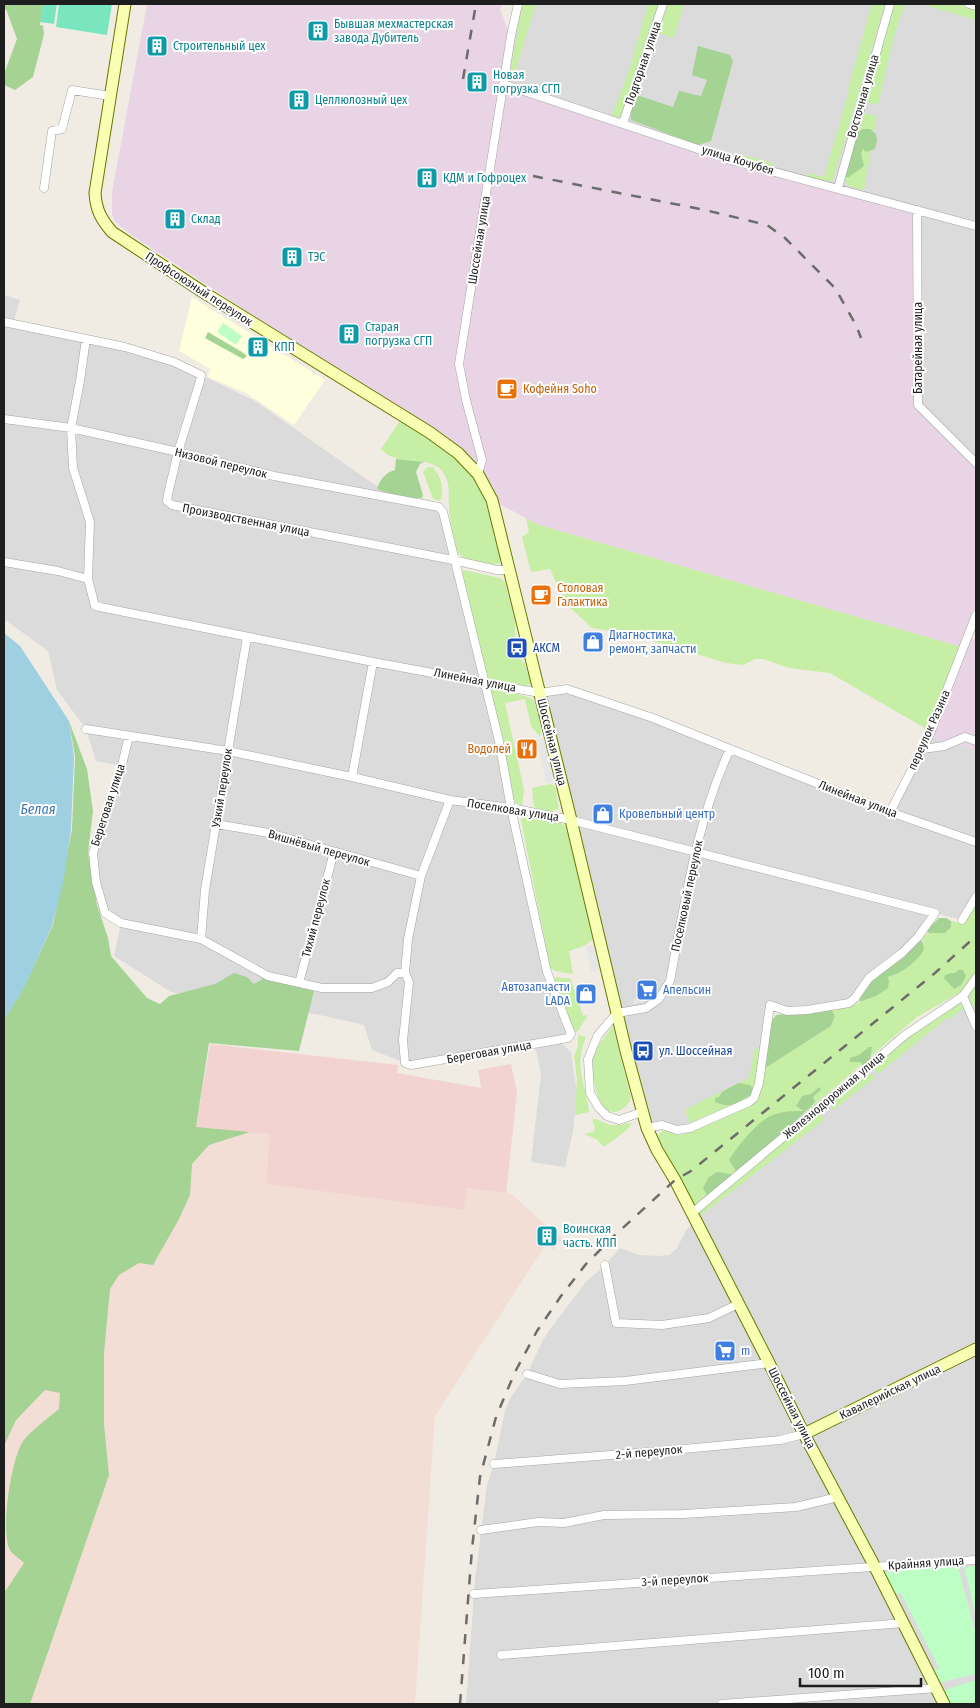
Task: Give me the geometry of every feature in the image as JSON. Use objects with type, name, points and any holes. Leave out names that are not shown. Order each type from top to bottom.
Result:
[{"type":"main road","name":"Профсоюзный переулок","points":[[125,4],[95,193],[96,207],[101,220],[112,232],[203,292],[429,432],[458,453]]},
{"type":"main road","name":"Шоссейная улица","points":[[458,453],[478,474],[492,500],[647,1128],[804,1434],[904,1623],[944,1704]]},
{"type":"main road","name":"Кавалерийская улица","points":[[804,1434],[976,1349]]},
{"type":"street","name":"Шоссейная улица","points":[[478,474],[482,460],[466,400],[459,364],[503,84],[518,4]]},
{"type":"street","name":"Подгорная улица","points":[[623,123],[663,4]]},
{"type":"street","name":"Восточная улица","points":[[838,188],[890,4]]},
{"type":"street","points":[[970,4],[976,6]]},
{"type":"street","name":"улица Кочубея","points":[[503,84],[734,160],[976,226]]},
{"type":"street","points":[[44,188],[52,131],[62,129],[72,90],[110,96]]},
{"type":"street","name":"Батарейная улица","points":[[917,210],[918,405],[976,463]]},
{"type":"street","name":"Производственная улица","points":[[4,322],[125,347],[174,362],[201,375],[178,452],[168,494],[167,501],[172,505],[497,570],[509,570]]},
{"type":"street","points":[[4,562],[58,571],[88,579],[90,522],[73,468],[70,428],[80,381],[86,339]]},
{"type":"street","name":"Низовой переулок","points":[[4,419],[70,428],[274,476],[439,507],[443,512],[453,560]]},
{"type":"street","points":[[453,560],[499,742],[511,808]]},
{"type":"street","name":"Линейная улица","points":[[88,579],[95,606],[373,662],[540,693],[567,689],[653,718],[890,812],[976,842]]},
{"type":"street","name":"переулок Разина","points":[[890,812],[922,749],[965,648],[976,615]]},
{"type":"street","name":"Узкий переулок","points":[[201,939],[216,824],[247,637]]},
{"type":"street","points":[[352,777],[373,662]]},
{"type":"street","name":"Поселковая улица","points":[[86,729],[228,751],[450,800],[511,808],[572,820],[935,913],[922,932],[902,954],[869,978],[855,998],[849,1002],[808,1010],[787,1011],[770,1005],[759,1084],[754,1098],[690,1128],[677,1130],[662,1124],[647,1128]]},
{"type":"street","name":"Береговая улица","points":[[129,736],[122,765],[92,853],[96,882],[105,913],[121,923],[201,939],[268,976],[322,988],[372,988],[388,982],[397,973],[405,973],[409,982],[403,1040],[405,1064],[411,1065],[557,1040],[568,1038],[571,1034],[547,972],[511,808]]},
{"type":"street","points":[[922,749],[944,746],[966,737],[976,741]]},
{"type":"street","name":"Поселковый переулок","points":[[618,1013],[646,1008],[659,999],[670,981],[694,852],[719,773],[730,749]]},
{"type":"street","points":[[405,973],[408,939],[421,876],[450,800]]},
{"type":"street","name":"Вишнёвый переулок","points":[[216,824],[269,833],[421,876]]},
{"type":"street","name":"Тихий переулок","points":[[299,983],[334,852]]},
{"type":"street","points":[[962,920],[976,897]]},
{"type":"street","name":"Железнодорожная улица","points":[[692,1213],[905,1035],[963,996],[976,978]]},
{"type":"street","points":[[963,996],[976,1026]]},
{"type":"street","points":[[618,1013],[598,1035],[588,1059],[590,1093],[599,1108],[607,1116],[619,1120],[642,1112]]},
{"type":"street","points":[[605,1265],[616,1322],[662,1325],[709,1318],[738,1304]]},
{"type":"street","points":[[527,1374],[560,1384],[607,1382],[769,1363]]},
{"type":"street","name":"2-й переулок","points":[[494,1464],[740,1444],[780,1440],[804,1434]]},
{"type":"street","points":[[481,1530],[538,1522],[564,1523],[604,1515],[684,1514],[796,1507],[838,1497]]},
{"type":"street","name":"Крайняя улица","points":[[875,1567],[976,1560]]},
{"type":"street","name":"3-й переулок","points":[[474,1594],[875,1567]]},
{"type":"street","points":[[501,1655],[904,1623]]},
{"type":"street","points":[[722,1704],[937,1688]]},
{"type":"shaded area","points":[[147,4],[502,4],[500,10],[511,36],[503,84],[734,161],[917,210],[918,405],[976,463],[976,615],[968,637],[976,640],[976,750],[929,736],[964,648],[539,525],[492,500],[478,474],[429,432],[133,236],[115,222],[112,214],[112,192]]},
{"type":"shaded area","points":[[518,4],[976,4],[976,463],[918,405],[734,161],[503,84]]},
{"type":"shaded area","points":[[4,295],[20,300],[13,324],[125,347],[201,375],[255,401],[395,499],[439,507],[484,681],[547,972],[571,1034],[558,1040],[571,1052],[577,1093],[573,1131],[565,1167],[531,1162],[541,1075],[535,1044],[405,1063],[372,1050],[364,1025],[320,1015],[171,992],[114,956],[121,923],[105,913],[93,853],[122,766],[96,761],[86,729],[57,690],[48,651],[4,619]]},
{"type":"shaded area","points":[[192,297],[325,380],[294,425],[246,393],[208,377],[210,369],[179,351]]},
{"type":"shaded area","points":[[567,689],[890,811],[929,736],[976,750],[976,897],[962,920],[935,913],[930,921],[855,998],[807,1010],[770,1006],[759,1083],[690,1128],[647,1128],[540,693]]},
{"type":"shaded area","points":[[545,737],[555,782],[546,783],[537,741]]},
{"type":"shaded area","points":[[595,945],[600,970],[591,972],[586,947]]},
{"type":"shaded area","points":[[976,978],[976,1704],[466,1704],[475,1580],[487,1485],[494,1464],[505,1411],[511,1397],[527,1374],[543,1340],[551,1328],[586,1282],[620,1248],[639,1255],[669,1255],[677,1248],[687,1229],[695,1222],[692,1213],[805,1119],[963,996]]},
{"type":"shaded area","points":[[653,994],[655,999],[634,1004],[633,999]]},
{"type":"shaded area","points":[[210,1044],[398,1065],[397,1073],[481,1088],[478,1070],[511,1064],[517,1092],[506,1194],[468,1188],[464,1211],[266,1184],[196,1127]]},
{"type":"shaded area","points":[[174,1125],[270,1134],[266,1184],[464,1210],[467,1188],[511,1194],[562,1239],[553,1250],[546,1244],[435,1416],[415,1704],[4,1704],[4,1364]]},
{"type":"green space","points":[[4,4],[43,4],[40,25],[43,26],[44,34],[33,77],[15,90],[4,85],[4,74],[17,39],[6,9],[4,10]]},
{"type":"green space","points":[[43,4],[57,4],[54,24],[40,22]]},
{"type":"green space","points":[[59,4],[112,4],[107,35],[56,27]]},
{"type":"green space","points":[[522,4],[536,4],[512,82],[509,81]]},
{"type":"green space","points":[[648,4],[658,4],[622,115],[616,118],[611,117],[628,74]]},
{"type":"green space","points":[[668,4],[684,4],[674,38],[658,33]]},
{"type":"green space","points":[[872,4],[885,4],[833,180],[827,182],[806,177],[808,173],[824,177]]},
{"type":"green space","points":[[893,4],[905,4],[895,33],[878,105],[866,102]]},
{"type":"green space","points":[[921,4],[957,4],[976,9],[976,20]]},
{"type":"green space","points":[[698,46],[730,55],[733,61],[711,141],[698,145],[631,120],[631,109],[637,95],[673,107],[679,91],[701,96],[707,80],[692,75]]},
{"type":"green space","points":[[863,113],[877,116],[864,190],[849,186],[845,182]]},
{"type":"green space","points":[[862,129],[870,129],[876,134],[875,149],[866,152],[863,149],[861,154],[864,166],[849,177],[845,177],[857,134]]},
{"type":"green space","points":[[739,154],[774,163],[772,168],[738,159]]},
{"type":"green space","points":[[223,323],[242,336],[236,345],[217,332]]},
{"type":"green space","points":[[208,332],[247,356],[243,359],[205,338]]},
{"type":"green space","points":[[400,421],[447,450],[470,471],[487,506],[500,563],[490,565],[466,558],[458,553],[451,524],[448,483],[442,471],[435,465],[398,458],[389,455],[381,449]]},
{"type":"green space","points":[[396,459],[424,462],[420,464],[416,472],[423,495],[422,498],[402,498],[377,489],[383,477],[395,470]]},
{"type":"green space","points":[[428,467],[433,467],[440,479],[442,492],[440,501],[433,499],[423,472]]},
{"type":"green space","points":[[526,518],[539,525],[965,648],[929,736],[923,727],[830,673],[789,668],[763,659],[755,659],[743,665],[726,663],[630,634],[592,628],[566,604],[550,569],[531,572],[522,537],[529,532]]},
{"type":"green space","points":[[463,570],[500,578],[505,582],[515,622],[513,643],[515,653],[525,664],[531,682],[526,689],[489,680],[485,677]]},
{"type":"green space","points":[[489,688],[534,700],[538,714],[541,728],[540,737],[531,726],[525,699],[505,703],[524,790],[522,805],[516,804],[513,797]]},
{"type":"green space","points":[[69,721],[87,769],[93,811],[88,853],[97,905],[108,938],[111,956],[147,998],[160,1004],[169,996],[215,984],[234,973],[247,977],[254,984],[264,978],[314,991],[299,1051],[209,1043],[196,1127],[250,1132],[209,1145],[192,1164],[190,1195],[153,1265],[139,1263],[119,1275],[110,1289],[104,1353],[104,1424],[109,1475],[30,1704],[4,1704],[4,1593],[24,1563],[11,1552],[7,1540],[8,1496],[14,1465],[22,1443],[59,1409],[60,1393],[45,1390],[16,1420],[4,1446],[4,1019],[24,987],[53,925],[72,829],[75,757]]},
{"type":"green space","points":[[550,784],[555,786],[559,809],[547,812],[534,807],[532,788]]},
{"type":"green space","points":[[527,816],[561,822],[565,826],[570,841],[594,939],[584,946],[569,951],[573,974],[555,971],[550,968],[521,820]]},
{"type":"green space","points":[[976,902],[976,971],[964,990],[917,1017],[807,1111],[793,1111],[729,1160],[736,1171],[732,1174],[717,1172],[708,1197],[695,1206],[690,1203],[658,1135],[664,1129],[678,1135],[685,1134],[751,1103],[764,1069],[831,1026],[835,1016],[832,1010],[851,1006],[876,996],[886,977],[903,970],[916,956],[924,945],[922,936],[929,933],[945,932],[951,927],[951,921],[962,923]]},
{"type":"green space","points":[[939,918],[946,918],[951,921],[951,927],[945,933],[929,933],[926,931]]},
{"type":"green space","points":[[921,939],[924,949],[917,959],[902,971],[887,977],[889,980],[888,988],[876,996],[860,1002],[859,997],[863,989]]},
{"type":"green space","points":[[958,970],[963,970],[966,976],[961,985],[954,989],[944,978],[945,975],[955,973]]},
{"type":"green space","points":[[557,977],[571,979],[583,1016],[588,1015],[578,1031],[574,1032],[554,982],[554,979]]},
{"type":"green space","points":[[976,983],[976,1003],[972,1007],[970,995]]},
{"type":"green space","points":[[954,1004],[964,1004],[964,1008],[948,1020],[945,1018],[878,1074],[873,1067],[908,1037]]},
{"type":"green space","points":[[832,1010],[835,1016],[831,1026],[764,1069],[771,1022],[776,1015]]},
{"type":"green space","points":[[613,1026],[631,1098],[626,1106],[614,1112],[602,1105],[594,1082],[593,1070],[593,1059],[596,1050]]},
{"type":"green space","points":[[578,1035],[586,1037],[582,1048],[580,1067],[589,1112],[575,1115],[577,1079],[574,1056],[578,1046]]},
{"type":"green space","points":[[869,1047],[872,1047],[870,1061],[863,1066],[860,1062],[850,1062],[850,1058],[859,1055]]},
{"type":"green space","points":[[755,1048],[761,1050],[754,1093],[750,1099],[691,1124],[685,1110],[749,1078]]},
{"type":"green space","points":[[864,1073],[870,1074],[875,1078],[833,1110],[828,1103]]},
{"type":"green space","points":[[738,1083],[750,1085],[753,1088],[751,1094],[730,1105],[715,1102],[715,1098],[719,1097],[722,1092]]},
{"type":"green space","points":[[819,1087],[821,1090],[813,1097],[815,1102],[777,1138],[736,1171],[729,1160],[742,1141],[767,1118],[777,1114],[804,1111],[796,1106],[802,1096],[811,1094]]},
{"type":"green space","points":[[816,1115],[821,1115],[825,1119],[699,1217],[700,1211]]},
{"type":"green space","points":[[592,1119],[612,1125],[632,1123],[627,1130],[604,1147],[596,1139],[584,1134],[593,1132],[595,1128]]},
{"type":"green space","points":[[717,1172],[732,1174],[729,1179],[708,1197],[703,1188],[709,1177]]},
{"type":"green space","points":[[976,1566],[976,1617],[964,1567]]},
{"type":"green space","points":[[958,1567],[976,1634],[976,1674],[939,1682],[934,1675],[934,1671],[939,1668],[901,1593],[895,1594],[884,1575],[892,1568]]},
{"type":"green space","points":[[976,1680],[976,1704],[948,1704],[944,1696],[947,1689]]},
{"type":"water","name":"Белая","points":[[4,633],[20,646],[69,721],[74,757],[71,829],[63,883],[52,926],[24,988],[4,1020]]},
{"type":"railway","points":[[463,79],[476,4]]},
{"type":"railway","points":[[533,176],[705,210],[767,225],[785,238],[835,288],[856,325],[861,338]]},
{"type":"railway","points":[[460,1704],[472,1549],[480,1477],[496,1417],[515,1372],[537,1331],[586,1264],[675,1180],[691,1171],[935,973],[976,936]]},
{"type":"place","name":"Бывшая мехмастерская завода Дубитель","points":[[318,31]]},
{"type":"place","name":"Строительный цех","points":[[157,46]]},
{"type":"place","name":"Новая погрузка СГП","points":[[477,82]]},
{"type":"place","name":"Целлюлозный цех","points":[[299,100]]},
{"type":"place","name":"КДМ и Гофроцех","points":[[427,178]]},
{"type":"place","name":"Склад","points":[[175,219]]},
{"type":"place","name":"ТЭС","points":[[292,257]]},
{"type":"place","name":"Старая погрузка СГП","points":[[349,334]]},
{"type":"place","name":"КПП","points":[[258,347]]},
{"type":"place","name":"Кофейня Soho","points":[[507,389]]},
{"type":"place","name":"Столовая Галактика","points":[[541,595]]},
{"type":"place","name":"Диагностика, ремонт, запчасти","points":[[593,642]]},
{"type":"place","name":"АКСМ","points":[[517,648]]},
{"type":"place","name":"Водолей","points":[[527,749]]},
{"type":"place","name":"Кровельный центр","points":[[603,814]]},
{"type":"place","name":"Апельсин","points":[[647,990]]},
{"type":"place","name":"Автозапчасти LADA","points":[[586,994]]},
{"type":"place","name":"ул. Шоссейная","points":[[643,1051]]},
{"type":"place","name":"Воинская часть. КПП","points":[[547,1236]]},
{"type":"place","name":"m","points":[[725,1351]]}]
